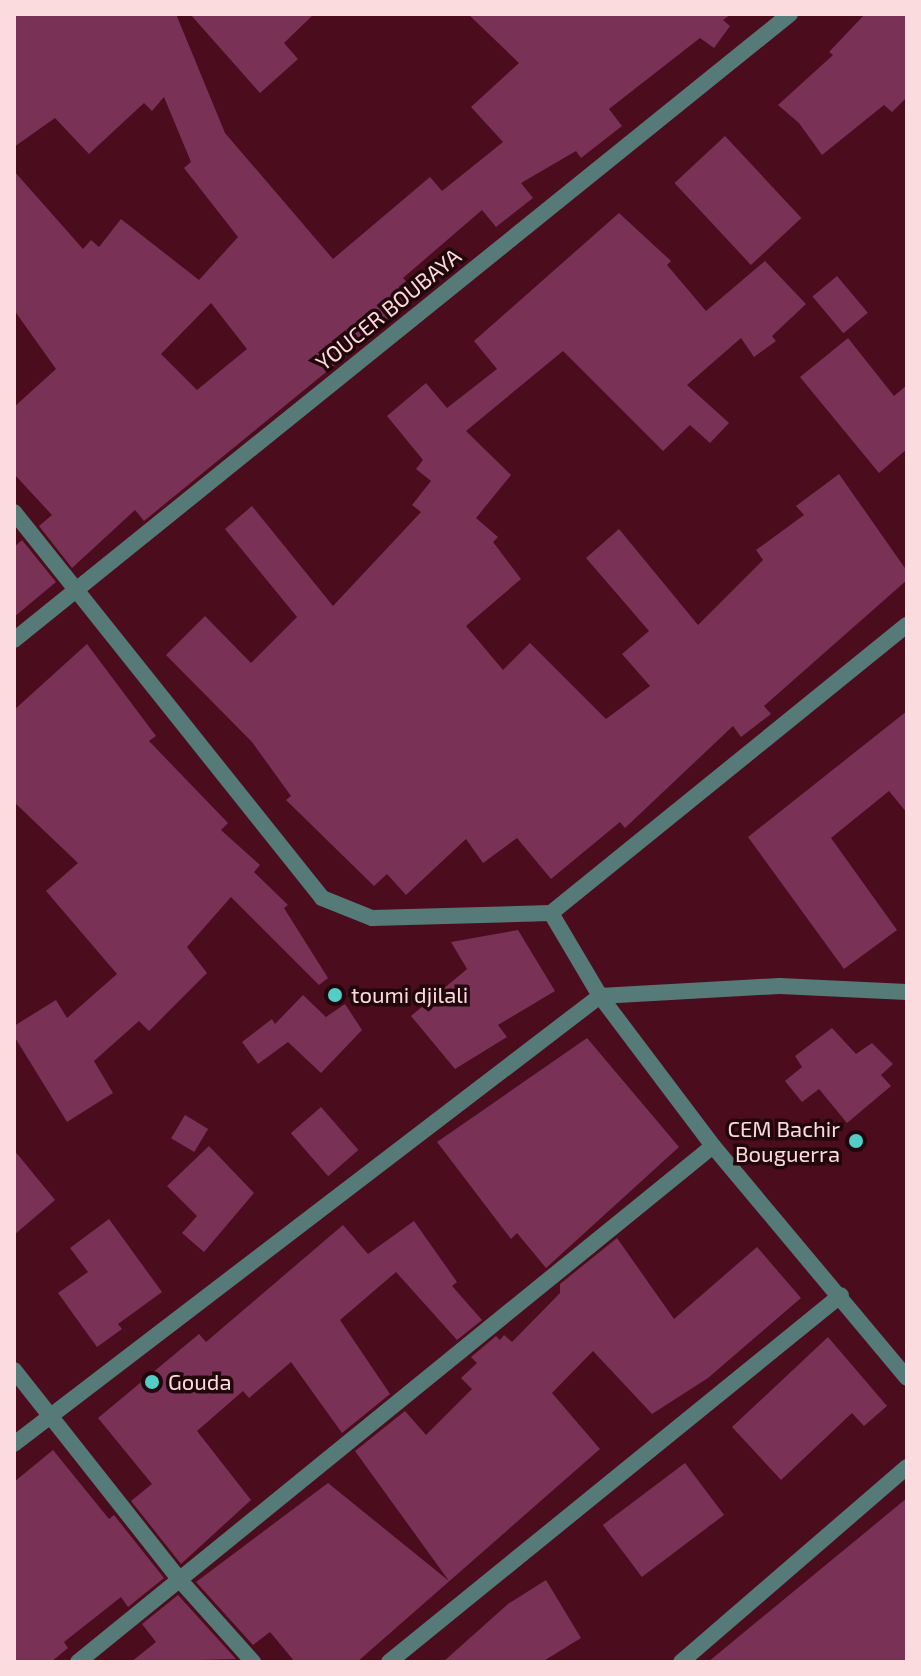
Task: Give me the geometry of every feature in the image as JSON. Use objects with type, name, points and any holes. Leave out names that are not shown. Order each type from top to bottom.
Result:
[{"type":"street","name":"YOUCER BOUBAYA","points":[[14,640],[790,14]]},
{"type":"street","points":[[14,512],[322,898],[372,918],[551,913],[907,625]]},
{"type":"street","points":[[551,913],[600,996],[713,1146],[841,1295],[907,1378]]},
{"type":"street","points":[[14,1444],[600,996],[780,986],[907,992]]},
{"type":"street","points":[[78,1662],[713,1146]]},
{"type":"street","points":[[389,1662],[841,1295]]},
{"type":"street","points":[[14,1370],[52,1414],[178,1578],[253,1662]]},
{"type":"street","points":[[681,1662],[907,1467]]},
{"type":"building","points":[[14,14],[176,14],[225,133],[333,259],[430,177],[442,191],[503,142],[471,107],[519,63],[468,14],[731,14],[723,20],[730,26],[714,48],[700,38],[609,109],[622,126],[581,158],[576,151],[521,183],[533,198],[496,227],[482,210],[403,278],[418,294],[391,319],[144,521],[135,510],[72,568],[39,526],[52,515],[14,474],[14,407],[56,369],[14,310],[14,171],[83,249],[91,240],[99,247],[121,219],[199,280],[238,237],[184,168],[191,162],[164,97],[152,111],[144,103],[89,154],[55,118],[14,147]],"holes":[[[211,303],[247,349],[197,390],[161,354]]]},
{"type":"building","points":[[190,14],[314,14],[284,43],[298,59],[260,93]]},
{"type":"building","points":[[865,14],[907,14],[907,97],[892,112],[884,105],[822,155],[799,123],[778,105],[833,55],[829,52]]},
{"type":"building","points":[[725,136],[801,218],[751,265],[675,183]]},
{"type":"building","points":[[619,213],[671,261],[667,265],[706,311],[765,261],[806,304],[772,336],[776,341],[754,357],[741,338],[687,385],[729,423],[710,443],[690,425],[663,451],[563,351],[466,431],[511,475],[476,518],[498,537],[493,542],[521,579],[466,626],[503,670],[530,643],[606,719],[650,686],[622,654],[649,631],[586,558],[619,529],[698,625],[763,560],[756,550],[804,515],[796,506],[839,474],[907,571],[907,580],[764,706],[771,714],[741,737],[733,726],[625,828],[620,822],[551,879],[517,838],[483,863],[466,839],[406,895],[387,874],[374,886],[286,800],[291,796],[252,742],[166,655],[205,616],[251,663],[297,617],[225,529],[252,506],[333,606],[421,512],[412,505],[431,481],[416,469],[423,460],[387,416],[426,383],[447,408],[497,369],[474,341]]},
{"type":"building","points":[[837,276],[868,313],[843,333],[812,297]]},
{"type":"building","points":[[848,338],[894,396],[907,385],[907,449],[879,473],[800,377]]},
{"type":"building","points":[[22,540],[56,582],[14,617],[14,547]]},
{"type":"building","points":[[87,644],[156,736],[149,741],[228,823],[221,830],[260,865],[254,872],[288,905],[284,908],[328,978],[319,985],[231,897],[187,947],[207,973],[149,1031],[139,1021],[94,1061],[113,1093],[67,1122],[14,1036],[14,1026],[56,1000],[67,1018],[117,974],[46,891],[78,863],[14,802],[14,710]]},
{"type":"building","points":[[907,711],[907,813],[889,791],[831,838],[897,930],[844,969],[748,837]]},
{"type":"building","points":[[518,930],[555,991],[498,1025],[507,1037],[455,1069],[411,1016],[467,969],[451,942]]},
{"type":"building","points":[[303,995],[326,1017],[345,1004],[362,1030],[321,1073],[288,1042],[258,1064],[242,1042],[272,1019],[275,1024]]},
{"type":"building","points":[[832,1028],[856,1054],[872,1043],[893,1064],[881,1075],[891,1086],[847,1123],[819,1089],[802,1102],[785,1081],[802,1067],[795,1056]]},
{"type":"building","points":[[587,1038],[679,1147],[546,1268],[517,1233],[511,1239],[437,1142]]},
{"type":"building","points":[[321,1107],[358,1150],[328,1176],[291,1133]]},
{"type":"building","points":[[185,1115],[208,1129],[194,1152],[171,1138]]},
{"type":"building","points":[[209,1146],[254,1193],[204,1252],[182,1233],[197,1216],[167,1186]]},
{"type":"building","points":[[14,1150],[55,1200],[14,1235]]},
{"type":"building","points":[[109,1219],[162,1292],[118,1324],[122,1329],[97,1347],[58,1293],[88,1272],[70,1248]]},
{"type":"building","points":[[414,1221],[457,1282],[452,1286],[482,1320],[457,1340],[396,1272],[340,1320],[390,1394],[342,1433],[291,1362],[249,1398],[243,1391],[197,1431],[251,1500],[181,1564],[131,1501],[152,1484],[98,1418],[199,1334],[206,1342],[343,1225],[368,1254]]},
{"type":"building","points":[[617,1238],[674,1319],[757,1247],[801,1298],[708,1378],[652,1414],[593,1351],[552,1393],[600,1449],[357,1662],[295,1662],[270,1632],[253,1645],[196,1582],[328,1483],[449,1581],[355,1451],[405,1411],[426,1435],[472,1389],[461,1378],[477,1363],[471,1357],[496,1336],[500,1340],[504,1335],[512,1342],[560,1293],[560,1284]]},
{"type":"building","points":[[828,1337],[887,1406],[864,1426],[852,1413],[781,1480],[732,1427]]},
{"type":"building","points":[[53,1450],[109,1519],[114,1515],[164,1578],[128,1607],[121,1597],[64,1642],[68,1648],[51,1662],[14,1662],[14,1482]]},
{"type":"building","points":[[685,1463],[724,1515],[642,1577],[603,1525]]},
{"type":"building","points":[[907,1498],[907,1662],[708,1662]]},
{"type":"building","points":[[546,1580],[581,1638],[542,1662],[443,1662],[508,1604]]},
{"type":"building","points":[[178,1595],[236,1659],[131,1662],[156,1642],[142,1624]]},
{"type":"place","name":"toumi djilali","points":[[335,995]]},
{"type":"place","name":"CEM Bachir Bouguerra","points":[[856,1141]]},
{"type":"place","name":"Gouda","points":[[152,1382]]}]
